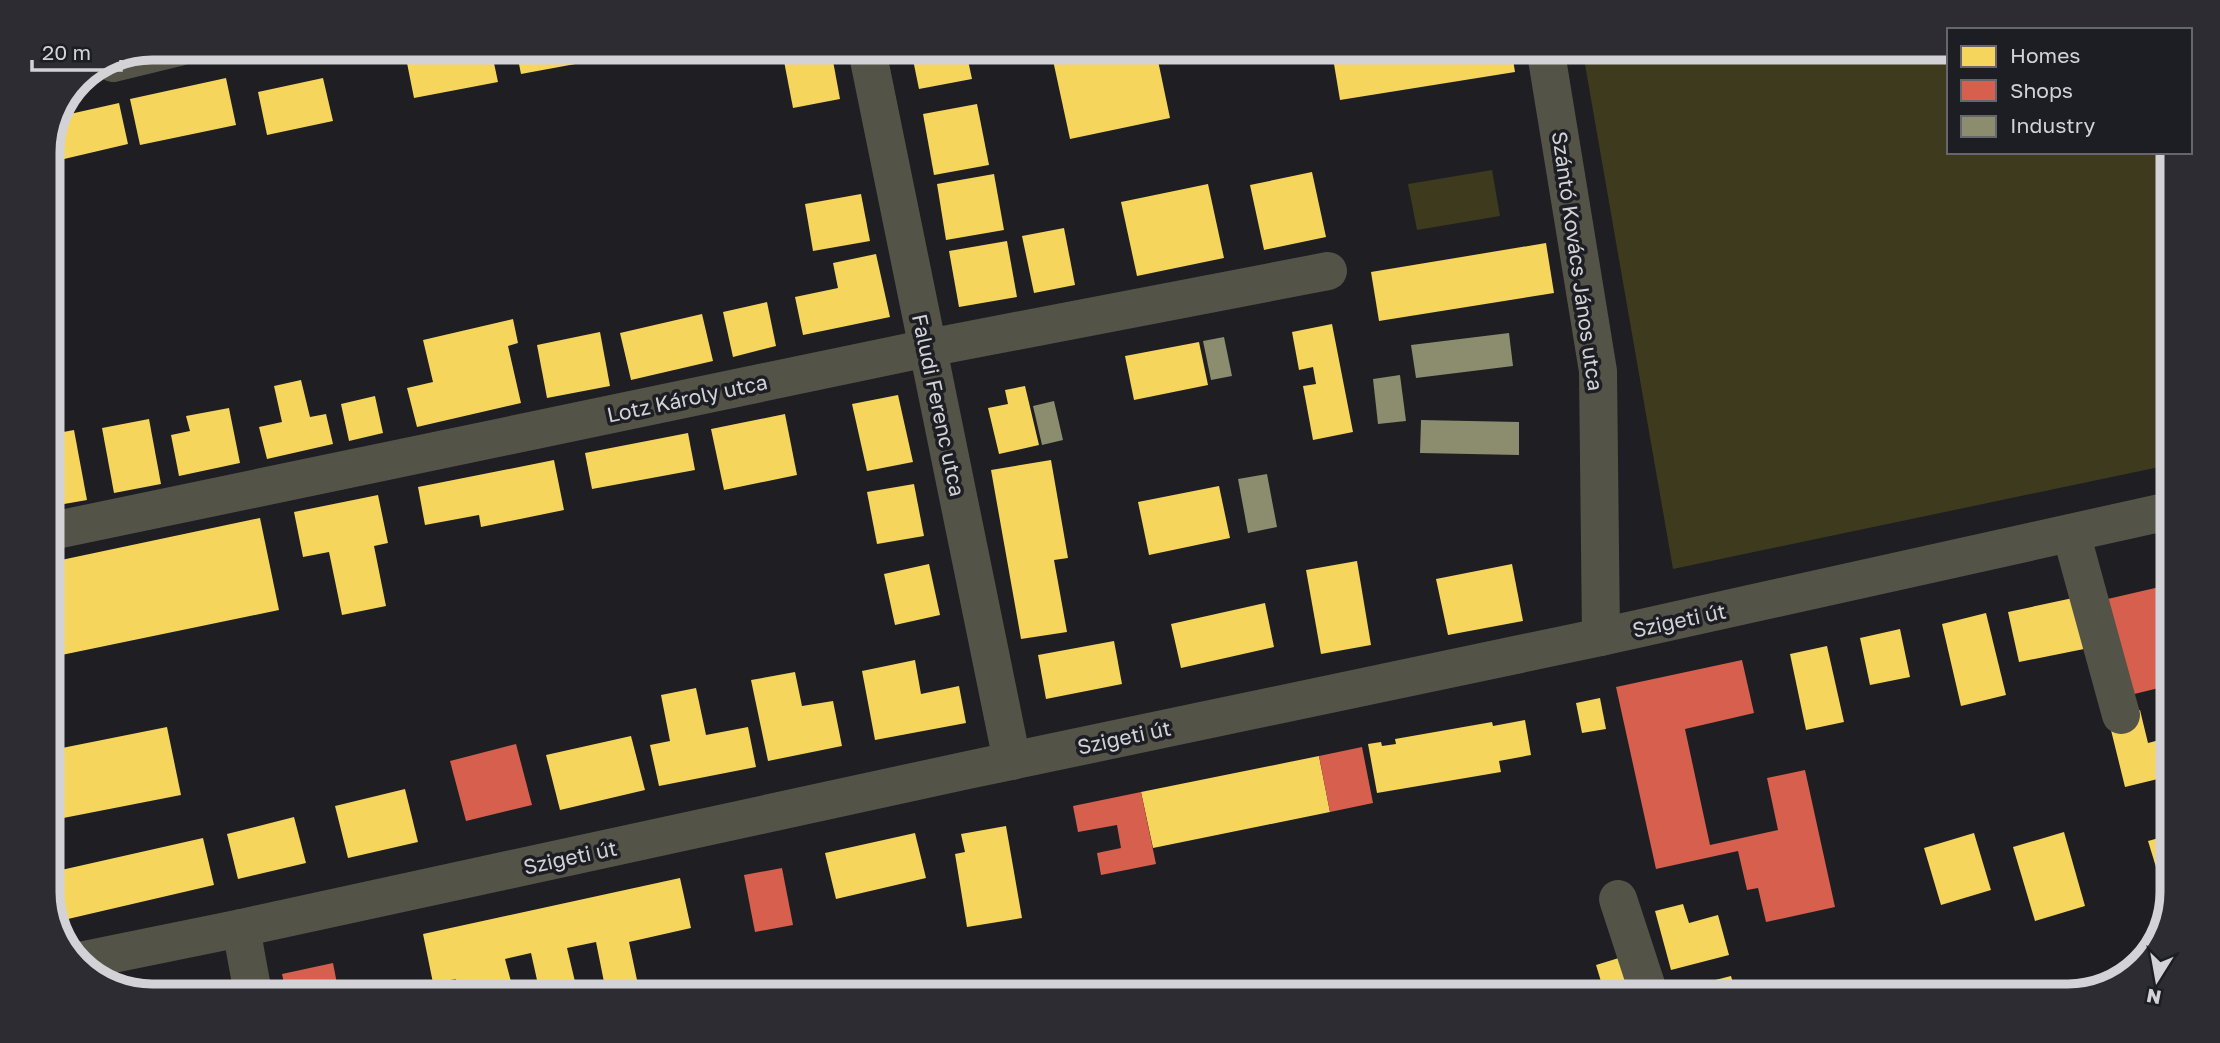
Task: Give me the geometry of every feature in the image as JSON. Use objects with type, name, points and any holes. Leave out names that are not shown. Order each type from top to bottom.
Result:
[{"type":"street","name":"Faludi Ferenc utca","points":[[869,60],[1012,761]]},
{"type":"street","name":"Szántó Kovács János utca","points":[[1547,60],[1598,371],[1601,637]]},
{"type":"street","name":"Lotz Károly utca","points":[[60,529],[928,348],[1328,271]]},
{"type":"street","name":"Szigeti út","points":[[89,959],[1601,637],[2160,513]]},
{"type":"street","points":[[2071,533],[2121,715]]},
{"type":"street","points":[[1618,899],[1646,984]]},
{"type":"street","points":[[241,928],[251,984]]},
{"type":"shaded area","points":[[1584,60],[1947,60],[1947,154],[2160,154],[2160,467],[1673,569]]},
{"type":"shaded area","points":[[1492,170],[1500,216],[1417,230],[1408,184]]},
{"type":"building: Homes","points":[[406,60],[493,60],[498,82],[414,98]]},
{"type":"building: Homes","points":[[518,60],[597,60],[521,74]]},
{"type":"building: Homes","points":[[784,60],[833,60],[840,99],[793,108]]},
{"type":"building: Homes","points":[[913,60],[968,60],[972,79],[919,89]]},
{"type":"building: Homes","points":[[1053,60],[1158,60],[1170,118],[1070,139]]},
{"type":"building: Homes","points":[[1333,60],[1513,60],[1515,72],[1340,100]]},
{"type":"building: Homes","points":[[226,78],[236,125],[140,145],[130,99]]},
{"type":"building: Homes","points":[[323,78],[333,121],[267,135],[258,92]]},
{"type":"building: Homes","points":[[119,103],[128,144],[60,160],[63,128],[68,114]]},
{"type":"building: Homes","points":[[977,104],[989,165],[934,175],[923,114]]},
{"type":"building: Homes","points":[[1312,172],[1326,237],[1264,250],[1250,185]]},
{"type":"building: Homes","points":[[994,174],[1004,230],[946,240],[937,184]]},
{"type":"building: Homes","points":[[1208,184],[1224,258],[1137,276],[1121,202]]},
{"type":"building: Homes","points":[[861,194],[870,241],[813,251],[805,204]]},
{"type":"building: Homes","points":[[1064,228],[1075,285],[1034,293],[1022,236]]},
{"type":"building: Homes","points":[[1007,241],[1017,297],[959,307],[949,251]]},
{"type":"building: Homes","points":[[1546,243],[1554,293],[1379,321],[1371,272]]},
{"type":"building: Homes","points":[[876,254],[890,317],[803,335],[795,297],[838,288],[833,263]]},
{"type":"building: Homes","points":[[767,302],[776,346],[733,357],[723,312]]},
{"type":"building: Homes","points":[[702,314],[713,361],[631,380],[620,333]]},
{"type":"building: Homes","points":[[513,319],[518,343],[508,346],[521,403],[417,427],[407,388],[433,382],[423,340]]},
{"type":"building: Homes","points":[[1332,324],[1353,432],[1313,440],[1303,386],[1316,384],[1313,367],[1299,370],[1292,332]]},
{"type":"building: Homes","points":[[600,332],[610,386],[547,398],[537,345]]},
{"type":"building: Homes","points":[[1199,342],[1208,385],[1134,400],[1125,356]]},
{"type":"building: Homes","points":[[301,380],[310,417],[326,414],[333,444],[267,459],[259,427],[282,422],[274,386]]},
{"type":"building: Homes","points":[[1025,386],[1039,445],[999,454],[988,408],[1008,404],[1005,390]]},
{"type":"building: Homes","points":[[898,395],[913,462],[867,471],[852,404]]},
{"type":"building: Homes","points":[[375,396],[383,433],[349,441],[341,404]]},
{"type":"building: Homes","points":[[229,408],[240,463],[179,476],[171,435],[190,431],[186,416]]},
{"type":"building: Homes","points":[[785,414],[797,475],[724,490],[711,429]]},
{"type":"building: Homes","points":[[149,419],[161,484],[114,493],[102,428]]},
{"type":"building: Homes","points":[[74,430],[87,500],[60,505],[60,433]]},
{"type":"building: Homes","points":[[688,433],[695,470],[592,489],[585,453]]},
{"type":"building: Homes","points":[[554,460],[564,510],[481,527],[479,515],[425,525],[418,487]]},
{"type":"building: Homes","points":[[1051,460],[1068,558],[1054,560],[1067,632],[1021,639],[991,470]]},
{"type":"building: Homes","points":[[914,484],[924,536],[877,544],[867,492]]},
{"type":"building: Homes","points":[[1219,486],[1230,538],[1149,555],[1138,502]]},
{"type":"building: Homes","points":[[378,495],[388,543],[374,546],[386,606],[342,615],[329,552],[303,557],[294,512]]},
{"type":"building: Homes","points":[[260,518],[279,610],[60,655],[60,560]]},
{"type":"building: Homes","points":[[1357,561],[1371,645],[1321,654],[1306,570]]},
{"type":"building: Homes","points":[[929,564],[940,615],[895,625],[884,574]]},
{"type":"building: Homes","points":[[1512,564],[1523,621],[1448,635],[1436,579]]},
{"type":"building: Homes","points":[[2073,598],[2084,649],[2019,662],[2008,612]]},
{"type":"building: Homes","points":[[1265,603],[1274,647],[1181,668],[1171,624]]},
{"type":"building: Homes","points":[[1986,613],[2006,695],[1961,706],[1942,624]]},
{"type":"building: Homes","points":[[1900,629],[1910,677],[1870,685],[1860,638]]},
{"type":"building: Homes","points":[[1114,641],[1122,684],[1046,699],[1038,655]]},
{"type":"building: Homes","points":[[1827,646],[1844,722],[1806,730],[1790,654]]},
{"type":"building: Homes","points":[[915,660],[921,694],[959,686],[966,723],[875,740],[862,671]]},
{"type":"building: Homes","points":[[795,672],[802,706],[833,701],[842,746],[768,761],[751,680]]},
{"type":"building: Homes","points":[[696,688],[706,735],[748,727],[756,767],[659,786],[650,745],[670,741],[661,695]]},
{"type":"building: Homes","points":[[1600,698],[1606,729],[1582,733],[1576,703]]},
{"type":"building: Homes","points":[[2140,710],[2148,743],[2160,740],[2160,778],[2125,787],[2108,718]]},
{"type":"building: Homes","points":[[1525,720],[1531,755],[1499,761],[1501,772],[1377,793],[1368,744],[1396,744],[1395,739],[1492,722],[1493,726]]},
{"type":"building: Homes","points":[[167,727],[181,795],[60,819],[60,748]]},
{"type":"building: Homes","points":[[631,736],[645,790],[560,810],[546,755]]},
{"type":"building: Homes","points":[[1319,756],[1330,812],[1153,848],[1141,792]]},
{"type":"building: Homes","points":[[405,789],[418,842],[348,858],[335,806]]},
{"type":"building: Homes","points":[[294,817],[306,863],[238,879],[227,834]]},
{"type":"building: Homes","points":[[1006,826],[1022,918],[967,927],[955,854],[965,852],[961,834]]},
{"type":"building: Homes","points":[[2064,832],[2085,906],[2035,921],[2013,847]]},
{"type":"building: Homes","points":[[915,833],[926,878],[836,899],[825,853]]},
{"type":"building: Homes","points":[[1974,833],[1991,890],[1941,905],[1924,848]]},
{"type":"building: Homes","points":[[203,838],[214,885],[64,920],[60,870]]},
{"type":"building: Homes","points":[[2160,838],[2160,880],[2148,841]]},
{"type":"building: Homes","points":[[680,878],[691,928],[629,942],[637,980],[619,984],[604,984],[596,942],[567,948],[576,984],[538,984],[531,953],[505,959],[512,984],[457,984],[456,979],[433,983],[423,934]]},
{"type":"building: Homes","points":[[1683,904],[1689,923],[1718,915],[1729,955],[1671,970],[1655,911]]},
{"type":"building: Homes","points":[[1622,957],[1630,984],[1602,984],[1596,965]]},
{"type":"building: Homes","points":[[1731,976],[1733,984],[1700,984]]},
{"type":"building: Shops","points":[[2160,587],[2160,688],[2122,697],[2099,601]]},
{"type":"building: Shops","points":[[1742,660],[1754,713],[1685,729],[1710,845],[1778,830],[1767,778],[1805,770],[1835,907],[1766,922],[1758,888],[1747,890],[1738,851],[1656,869],[1616,687]]},
{"type":"building: Shops","points":[[516,744],[532,805],[466,821],[450,761]]},
{"type":"building: Shops","points":[[1362,747],[1373,803],[1330,812],[1319,756]]},
{"type":"building: Shops","points":[[1141,792],[1156,864],[1101,875],[1097,853],[1121,848],[1117,825],[1078,832],[1073,806]]},
{"type":"building: Shops","points":[[782,868],[793,925],[755,932],[744,875]]},
{"type":"building: Shops","points":[[333,963],[337,984],[284,984],[282,974]]},
{"type":"building: Industry","points":[[1509,333],[1513,366],[1416,378],[1411,345]]},
{"type":"building: Industry","points":[[1224,337],[1232,376],[1211,380],[1203,341]]},
{"type":"building: Industry","points":[[1400,375],[1406,421],[1378,424],[1373,379]]},
{"type":"building: Industry","points":[[1054,401],[1063,440],[1042,445],[1033,406]]},
{"type":"building: Industry","points":[[1421,420],[1519,422],[1519,455],[1420,453]]},
{"type":"building: Industry","points":[[1267,474],[1277,527],[1248,533],[1238,479]]}]
